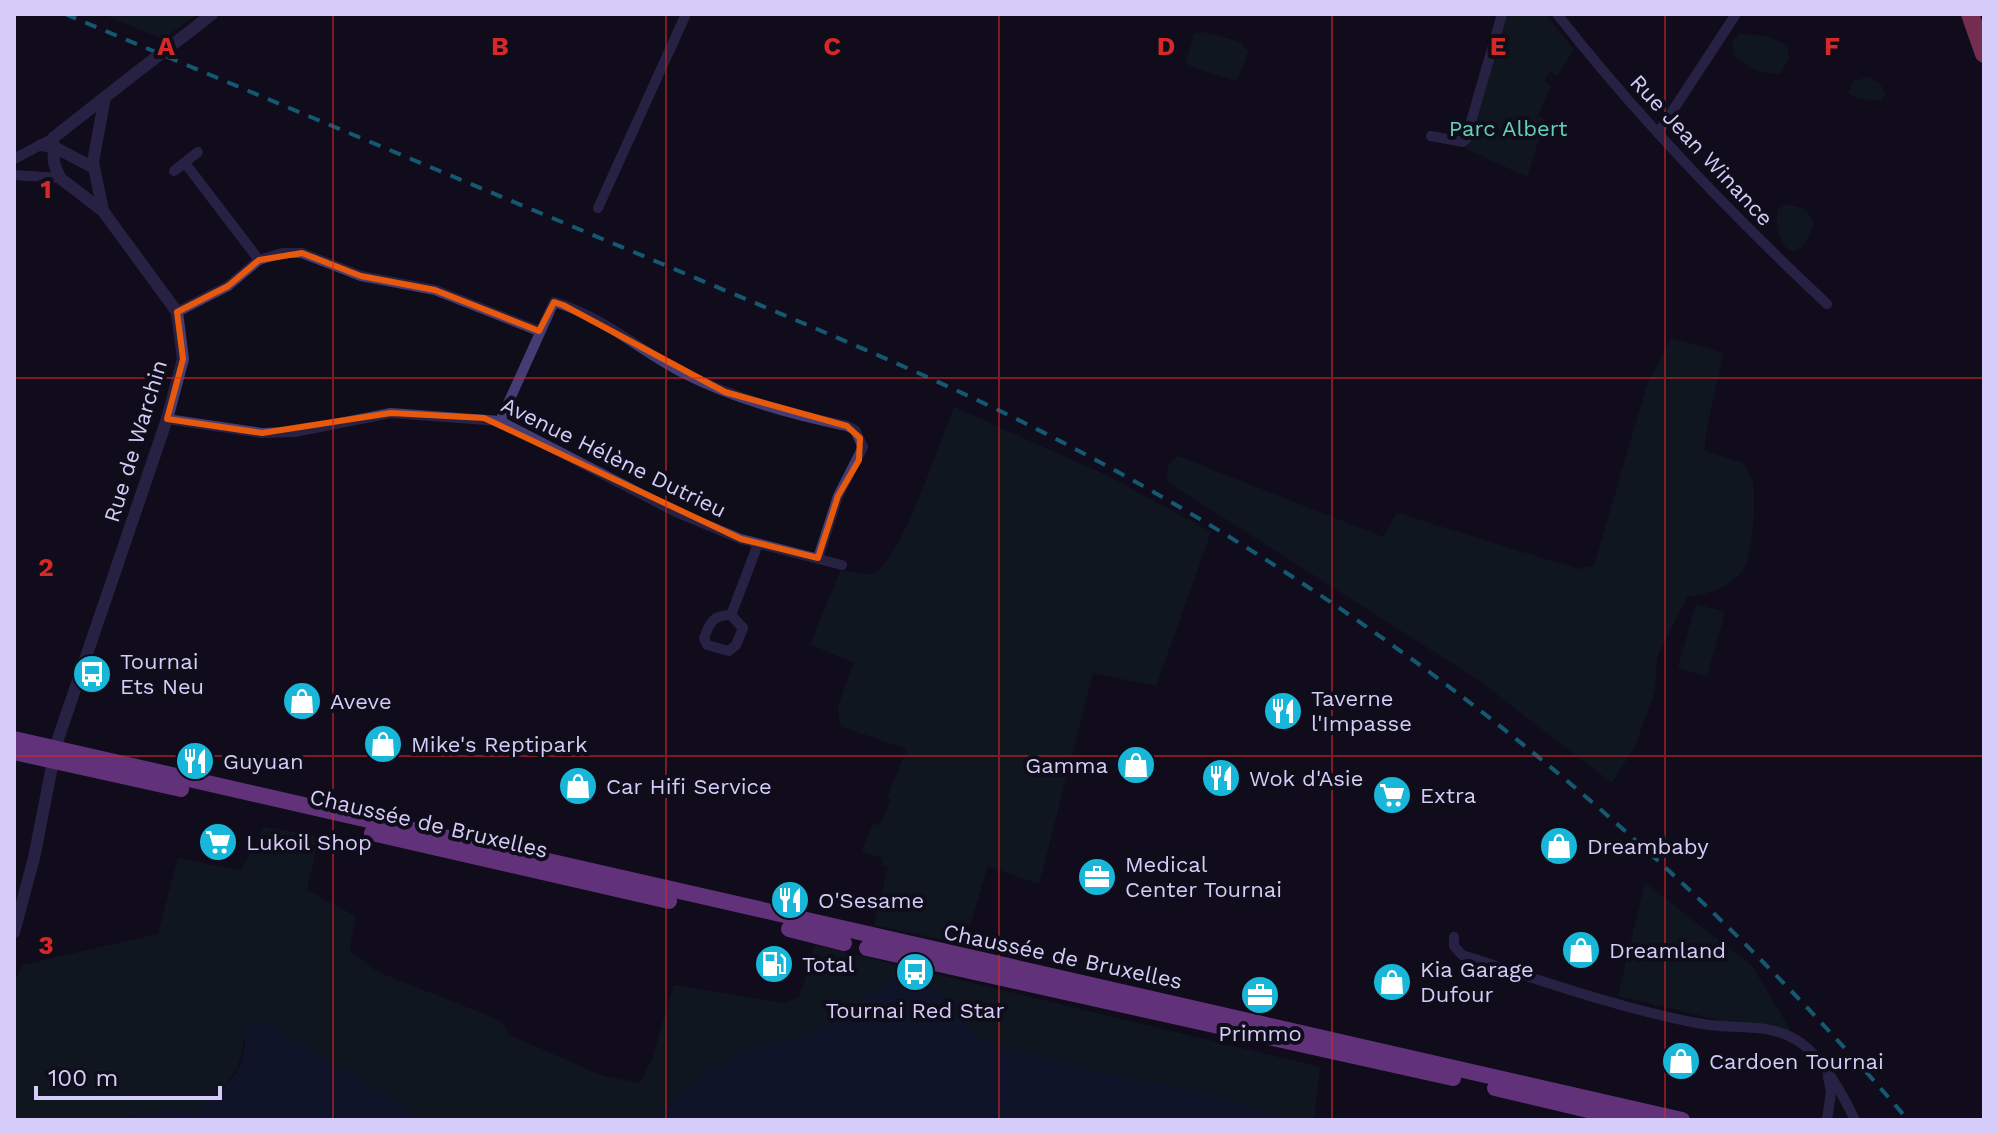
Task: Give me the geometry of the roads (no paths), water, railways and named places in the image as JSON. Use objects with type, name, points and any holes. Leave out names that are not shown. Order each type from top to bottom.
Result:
[{"type":"highway","points":[[1970,14],[1984,54]]},
{"type":"main road","name":"Chaussée de Bruxelles","points":[[14,739],[54,755],[1630,1120]]},
{"type":"main road","name":"Chaussée de Bruxelles","points":[[14,752],[54,755],[1682,1120]]},
{"type":"street","points":[[14,159],[49,143],[212,14]]},
{"type":"street","points":[[598,208],[686,14]]},
{"type":"street","points":[[1431,136],[1463,142],[1466,139],[1502,14]]},
{"type":"street","name":"Rue Jean Winance","points":[[1557,14],[1609,81],[1732,215],[1827,304]]},
{"type":"street","points":[[1658,133],[1736,14]]},
{"type":"street","points":[[103,211],[94,168],[105,97]]},
{"type":"street","points":[[49,143],[94,168]]},
{"type":"street","points":[[14,175],[60,178],[49,143]]},
{"type":"street","points":[[174,171],[198,152]]},
{"type":"street","points":[[185,163],[259,260]]},
{"type":"street","name":"Rue de Warchin","points":[[14,932],[34,858],[54,755],[167,419],[183,359],[177,312],[103,211],[60,178]]},
{"type":"street","points":[[177,312],[228,286],[259,260],[282,253],[302,253],[361,276],[435,290],[539,331]]},
{"type":"street","points":[[500,421],[554,302],[604,323],[681,372],[725,392],[855,430],[863,447],[838,496],[818,558]]},
{"type":"street","name":"Avenue Hélène Dutrieu","points":[[167,419],[262,433],[294,432],[391,413],[500,421],[678,513],[758,544],[842,565]]},
{"type":"street","points":[[731,615],[758,544]]},
{"type":"street","points":[[1454,937],[1454,946],[1462,955],[1587,995],[1698,1024],[1762,1028],[1795,1038],[1839,1087],[1855,1120]]},
{"type":"street","points":[[1827,1120],[1831,1092],[1828,1075]]},
{"type":"water","points":[[892,979],[926,984],[938,992],[983,1041],[1128,1079],[1163,1083],[1236,1101],[1282,1120],[662,1120],[679,1096],[718,1065],[760,1046],[817,1029]]},
{"type":"water","points":[[265,1023],[427,1120],[112,1120],[173,1108],[192,1112],[236,1074],[249,1026]]},
{"type":"railway","points":[[65,14],[924,376],[1079,451],[1196,517],[1310,588],[1419,665],[1525,746],[1627,833],[1725,924],[1818,1020],[1908,1120]]},
{"type":"place","name":"Tournai Ets Neu","points":[[92,674]]},
{"type":"place","name":"Aveve","points":[[302,701]]},
{"type":"place","name":"Taverne l'Impasse","points":[[1283,711]]},
{"type":"place","name":"Mike's Reptipark","points":[[383,744]]},
{"type":"place","name":"Guyuan","points":[[195,761]]},
{"type":"place","name":"Gamma","points":[[1136,765]]},
{"type":"place","name":"Wok d'Asie","points":[[1221,778]]},
{"type":"place","name":"Car Hifi Service","points":[[578,786]]},
{"type":"place","name":"Extra","points":[[1392,795]]},
{"type":"place","name":"Lukoil Shop","points":[[218,842]]},
{"type":"place","name":"Dreambaby","points":[[1559,846]]},
{"type":"place","name":"Medical Center Tournai","points":[[1097,877]]},
{"type":"place","name":"O'Sesame","points":[[790,900]]},
{"type":"place","name":"Dreamland","points":[[1581,950]]},
{"type":"place","name":"Total","points":[[774,964]]},
{"type":"place","name":"Tournai Red Star","points":[[915,972]]},
{"type":"place","name":"Kia Garage Dufour","points":[[1392,982]]},
{"type":"place","name":"Primmo","points":[[1260,995]]},
{"type":"place","name":"Cardoen Tournai","points":[[1681,1061]]},
{"type":"park label","name":"Parc Albert","points":[[1508,128]]}]
